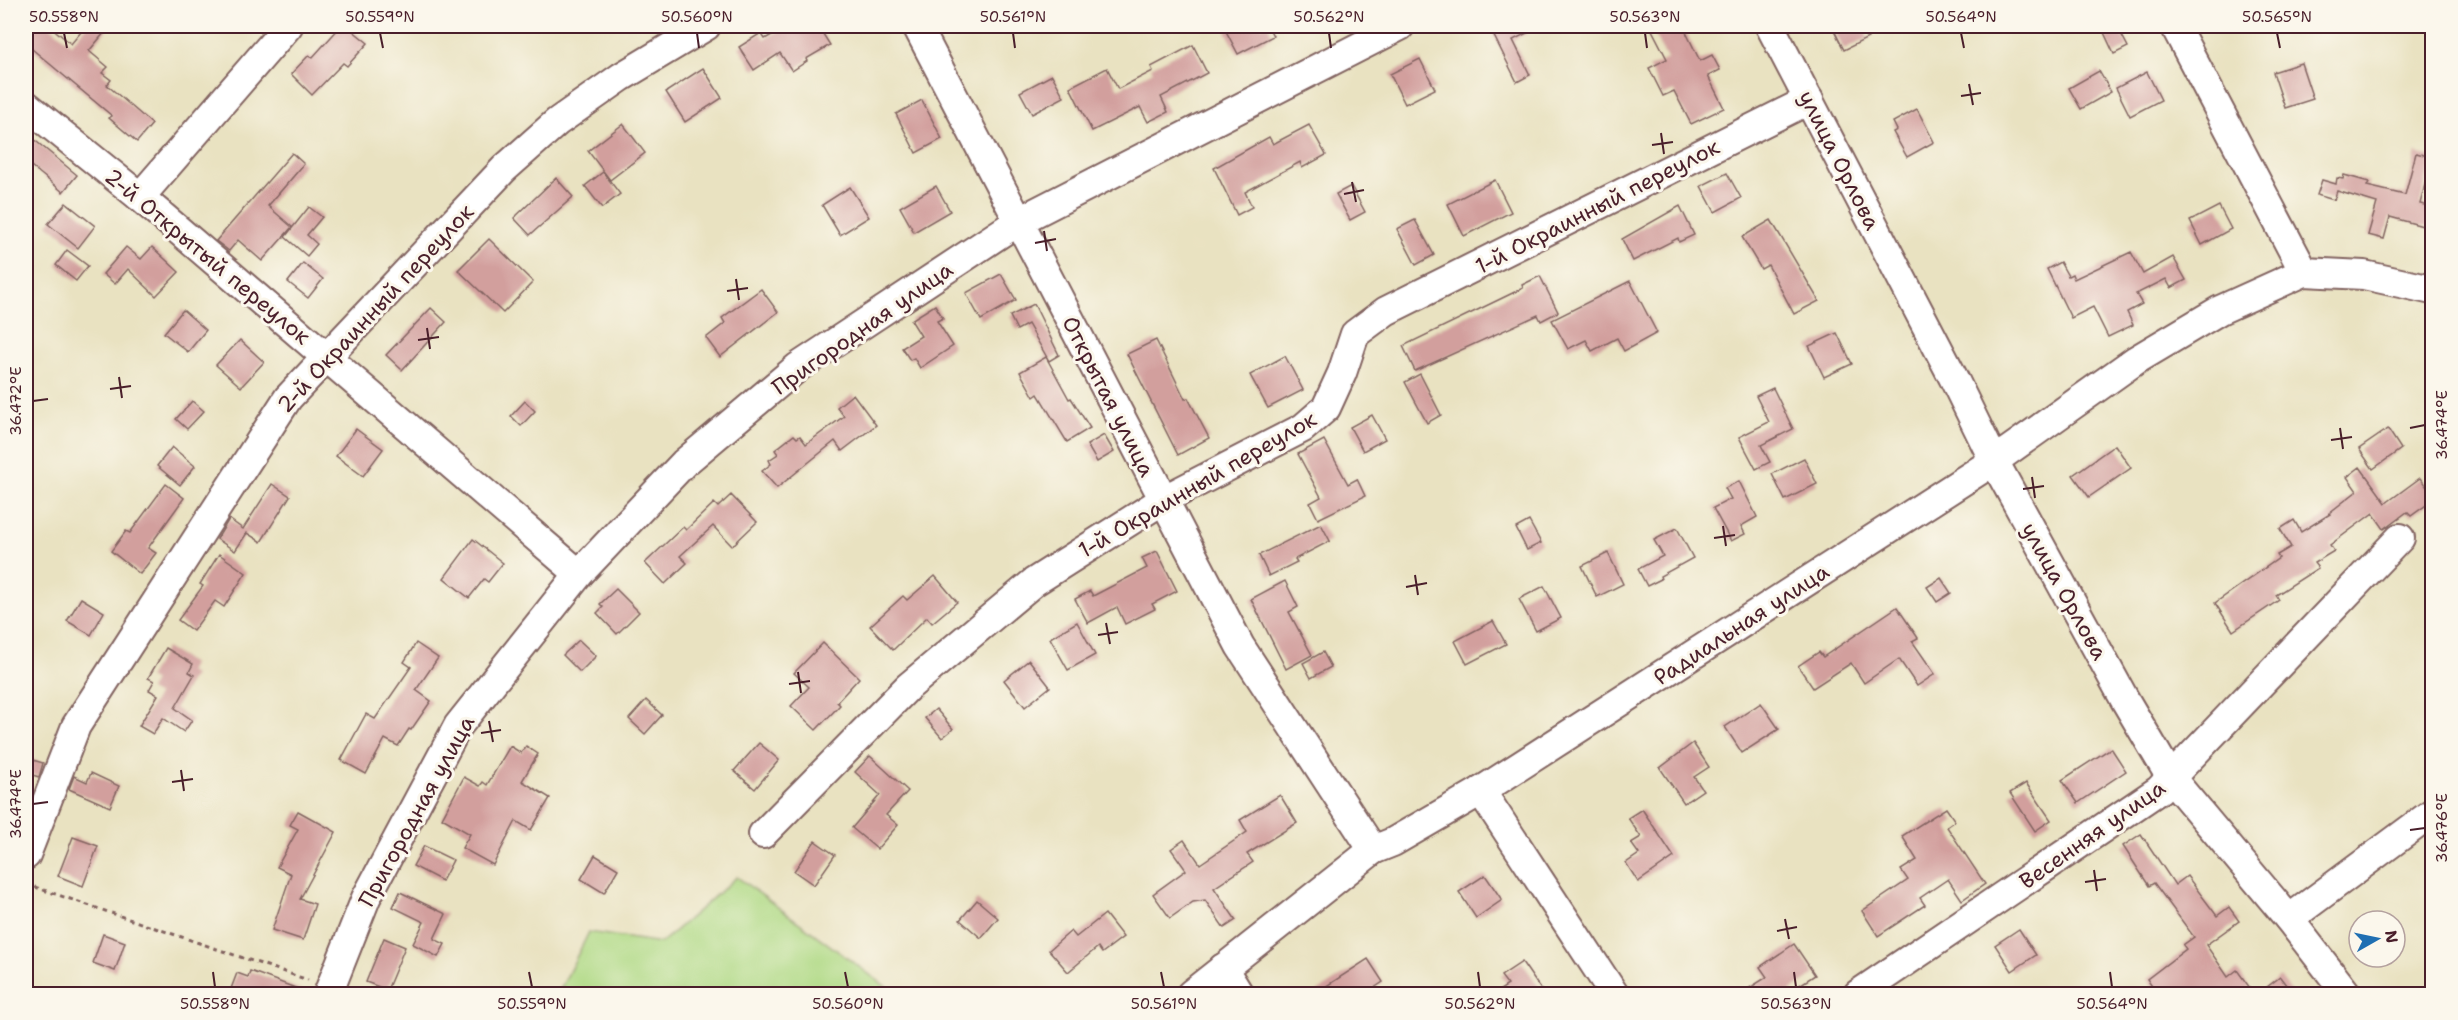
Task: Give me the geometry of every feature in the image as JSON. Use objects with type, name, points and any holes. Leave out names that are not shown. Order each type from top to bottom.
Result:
[{"type":"street","points":[[140,198],[288,26]]},
{"type":"street","name":"2-й Окраинный переулок","points":[[26,855],[76,726],[282,407],[504,169],[557,122],[621,77],[706,26]]},
{"type":"street","name":"Открытая улица","points":[[917,26],[1240,646],[1373,850]]},
{"type":"street","name":"Пригородная улица","points":[[330,991],[366,898],[458,726],[579,574],[684,463],[798,367],[1019,221],[1400,26]]},
{"type":"street","name":"улица Орлова","points":[[1770,26],[1994,461],[2125,700],[2172,778],[2289,919],[2347,994]]},
{"type":"street","points":[[2175,26],[2304,272],[2364,275],[2433,290]]},
{"type":"street","name":"1-й Окраинный переулок","points":[[763,834],[908,687],[1034,582],[1162,500],[1303,428],[1326,408],[1342,373],[1355,333],[1386,312],[1809,100]]},
{"type":"street","name":"2-й Открытый переулок","points":[[26,105],[140,198],[579,574]]},
{"type":"street","name":"Радиальная улица","points":[[1191,994],[1373,850],[1394,842],[1481,790],[1994,461],[2136,360],[2220,310],[2304,272]]},
{"type":"street","name":"Весенняя улица","points":[[1858,994],[2159,790],[2400,538]]},
{"type":"street","points":[[1481,790],[1614,994]]},
{"type":"street","points":[[2289,919],[2433,813]]},
{"type":"street","points":[[1223,968],[1239,994]]},
{"type":"path","points":[[26,884],[330,991]]},
{"type":"green space","points":[[737,877],[896,994],[558,994],[589,932],[661,943]]},
{"type":"building","points":[[26,26],[50,26],[71,44],[86,26],[110,26],[89,51],[108,67],[102,73],[111,80],[107,85],[152,124],[137,142],[109,118],[112,116],[26,44]]},
{"type":"building","points":[[341,26],[347,26],[368,43],[347,66],[343,63],[312,95],[291,74],[309,55],[312,58]]},
{"type":"building","points":[[787,26],[818,26],[830,45],[806,59],[807,61],[792,71],[780,53],[754,70],[739,47],[761,33],[765,39]]},
{"type":"building","points":[[1236,26],[1268,26],[1273,36],[1238,54],[1226,31]]},
{"type":"building","points":[[1489,26],[1541,26],[1513,40],[1530,75],[1517,82]]},
{"type":"building","points":[[1650,26],[1683,26],[1700,61],[1712,55],[1720,70],[1708,76],[1724,108],[1691,124],[1674,91],[1663,96],[1649,68],[1667,59]]},
{"type":"building","points":[[1832,26],[1862,26],[1868,38],[1844,50]]},
{"type":"building","points":[[2101,26],[2117,26],[2128,47],[2114,54]]},
{"type":"building","points":[[1193,45],[1207,73],[1161,97],[1168,112],[1148,122],[1140,107],[1092,131],[1070,87],[1107,68],[1118,89],[1153,71],[1151,67]]},
{"type":"building","points":[[1420,59],[1435,89],[1405,104],[1390,74]]},
{"type":"building","points":[[2301,63],[2313,99],[2285,108],[2273,72]]},
{"type":"building","points":[[703,68],[722,98],[685,122],[666,92]]},
{"type":"building","points":[[2099,71],[2111,92],[2081,109],[2069,88]]},
{"type":"building","points":[[2147,72],[2161,100],[2130,116],[2116,88]]},
{"type":"building","points":[[1052,75],[1064,97],[1032,114],[1020,92]]},
{"type":"building","points":[[922,100],[942,139],[916,153],[896,114]]},
{"type":"building","points":[[1917,109],[1934,142],[1907,157],[1893,132],[1897,130],[1893,122]]},
{"type":"building","points":[[623,124],[645,153],[610,180],[588,151]]},
{"type":"building","points":[[1309,125],[1326,155],[1302,168],[1300,162],[1245,192],[1252,207],[1237,215],[1214,168],[1269,137],[1273,144]]},
{"type":"building","points":[[26,133],[77,175],[63,192],[26,162]]},
{"type":"building","points":[[292,153],[304,164],[268,206],[292,227],[262,261],[238,240],[229,251],[216,241]]},
{"type":"building","points":[[2416,153],[2432,157],[2420,204],[2433,207],[2430,228],[2390,217],[2384,239],[2368,235],[2377,203],[2337,191],[2334,200],[2317,195],[2322,180],[2336,184],[2337,178],[2343,179],[2344,175],[2369,182],[2367,186],[2405,195]]},
{"type":"building","points":[[603,172],[620,194],[602,208],[585,186]]},
{"type":"building","points":[[1727,173],[1741,198],[1715,212],[1701,186]]},
{"type":"building","points":[[556,178],[573,197],[530,235],[514,218]]},
{"type":"building","points":[[1495,180],[1511,212],[1464,236],[1448,204]]},
{"type":"building","points":[[936,186],[950,211],[914,232],[900,207]]},
{"type":"building","points":[[1351,186],[1365,212],[1350,220],[1336,194]]},
{"type":"building","points":[[850,187],[869,217],[840,235],[822,205]]},
{"type":"building","points":[[66,203],[95,226],[78,248],[48,224]]},
{"type":"building","points":[[1680,206],[1694,235],[1679,242],[1678,238],[1633,261],[1622,239]]},
{"type":"building","points":[[2219,206],[2231,229],[2202,245],[2190,221]]},
{"type":"building","points":[[309,207],[322,217],[307,235],[317,244],[307,256],[285,237]]},
{"type":"building","points":[[1415,220],[1434,255],[1416,265],[1397,229]]},
{"type":"building","points":[[1771,220],[1819,301],[1794,314],[1768,265],[1761,269],[1742,237]]},
{"type":"building","points":[[489,239],[533,282],[503,313],[458,270]]},
{"type":"building","points":[[126,247],[141,259],[152,247],[179,272],[156,296],[128,269],[115,284],[103,274]]},
{"type":"building","points":[[67,250],[88,266],[76,281],[56,265]]},
{"type":"building","points":[[2131,252],[2143,274],[2173,257],[2186,280],[2171,288],[2166,279],[2136,294],[2142,304],[2127,312],[2133,325],[2108,337],[2093,307],[2071,318],[2047,269],[2060,262],[2068,276],[2072,274],[2074,279]]},
{"type":"building","points":[[303,263],[323,279],[308,298],[288,282]]},
{"type":"building","points":[[1001,274],[1016,300],[981,320],[966,293]]},
{"type":"building","points":[[1540,276],[1558,312],[1541,321],[1538,315],[1415,371],[1403,346],[1523,288],[1522,285]]},
{"type":"building","points":[[1630,281],[1657,333],[1624,351],[1617,338],[1592,351],[1586,340],[1568,349],[1552,320]]},
{"type":"building","points":[[761,289],[778,312],[720,357],[706,338],[725,323],[722,318]]},
{"type":"building","points":[[1034,304],[1059,355],[1049,361],[1028,324],[1017,330],[1010,316]]},
{"type":"building","points":[[935,305],[943,318],[937,321],[953,346],[920,368],[914,358],[910,360],[902,348],[921,336],[911,320]]},
{"type":"building","points":[[431,308],[446,322],[402,370],[386,355]]},
{"type":"building","points":[[183,310],[206,330],[188,352],[164,333]]},
{"type":"building","points":[[1837,333],[1852,364],[1824,377],[1809,346]]},
{"type":"building","points":[[240,340],[264,362],[241,387],[216,365]]},
{"type":"building","points":[[1156,340],[1185,399],[1188,398],[1209,438],[1178,455],[1127,354]]},
{"type":"building","points":[[1285,356],[1303,390],[1268,408],[1250,375]]},
{"type":"building","points":[[1046,357],[1069,399],[1071,398],[1090,428],[1067,442],[1038,394],[1034,397],[1020,372]]},
{"type":"building","points":[[1420,374],[1441,415],[1427,423],[1405,382]]},
{"type":"building","points":[[1773,388],[1793,429],[1761,445],[1770,462],[1756,469],[1739,437],[1769,422],[1756,396]]},
{"type":"building","points":[[853,394],[876,425],[842,451],[835,441],[777,488],[762,471],[771,464],[769,460],[778,454],[775,450],[794,435],[797,438],[800,436],[806,444],[844,416],[837,407]]},
{"type":"building","points":[[192,401],[204,411],[187,429],[176,419]]},
{"type":"building","points":[[525,401],[535,411],[521,426],[511,416]]},
{"type":"building","points":[[1372,415],[1385,439],[1363,451],[1350,427]]},
{"type":"building","points":[[356,429],[383,449],[363,476],[336,456]]},
{"type":"building","points":[[2388,429],[2401,449],[2373,469],[2359,449]]},
{"type":"building","points":[[1104,435],[1114,452],[1097,462],[1087,445]]},
{"type":"building","points":[[1324,440],[1348,484],[1357,479],[1365,496],[1318,519],[1310,503],[1321,497],[1298,454]]},
{"type":"building","points":[[2115,445],[2131,468],[2089,497],[2073,475]]},
{"type":"building","points":[[172,447],[195,466],[180,485],[157,466]]},
{"type":"building","points":[[1804,458],[1817,484],[1785,500],[1772,474]]},
{"type":"building","points":[[2360,467],[2386,503],[2420,478],[2433,495],[2433,500],[2411,516],[2407,512],[2384,529],[2373,513],[2330,545],[2334,551],[2314,563],[2318,568],[2276,595],[2279,600],[2233,631],[2215,603],[2279,558],[2277,555],[2291,547],[2280,529],[2294,520],[2301,532],[2330,514],[2357,491],[2347,477]]},
{"type":"building","points":[[1739,481],[1757,517],[1741,526],[1745,534],[1731,541],[1713,508],[1731,499],[1725,488]]},
{"type":"building","points":[[166,484],[184,498],[148,548],[156,553],[140,574],[111,551],[126,531],[130,533]]},
{"type":"building","points":[[272,484],[290,496],[261,542],[247,533],[235,551],[217,539],[229,519],[243,529]]},
{"type":"building","points":[[731,495],[757,522],[732,546],[713,526],[680,556],[687,563],[665,584],[645,563],[683,527],[686,530],[714,503],[718,507]]},
{"type":"building","points":[[1529,521],[1541,543],[1527,550],[1516,528]]},
{"type":"building","points":[[1321,524],[1330,541],[1295,559],[1297,562],[1269,576],[1259,555]]},
{"type":"building","points":[[1677,528],[1693,558],[1647,586],[1638,569],[1663,556],[1654,540]]},
{"type":"building","points":[[473,539],[503,563],[488,582],[484,579],[469,598],[444,578]]},
{"type":"building","points":[[1157,551],[1177,591],[1152,604],[1155,609],[1125,624],[1117,607],[1088,623],[1075,599],[1090,591],[1093,596],[1147,568],[1142,558]]},
{"type":"building","points":[[1608,553],[1623,584],[1597,597],[1582,566]]},
{"type":"building","points":[[219,554],[246,573],[224,607],[215,601],[193,631],[178,620],[203,586],[200,584]]},
{"type":"building","points":[[935,576],[957,602],[932,623],[927,617],[893,650],[870,626],[903,596],[907,600]]},
{"type":"building","points":[[1941,578],[1951,593],[1937,602],[1927,587]]},
{"type":"building","points":[[1285,581],[1298,607],[1289,612],[1312,655],[1286,669],[1251,599]]},
{"type":"building","points":[[1544,586],[1561,618],[1536,631],[1519,599]]},
{"type":"building","points":[[616,589],[639,612],[617,634],[597,613],[603,607],[600,604]]},
{"type":"building","points":[[81,598],[104,612],[91,635],[67,621]]},
{"type":"building","points":[[1897,607],[1918,638],[1912,641],[1935,674],[1917,686],[1899,659],[1864,683],[1851,663],[1813,688],[1798,666],[1819,652],[1823,657]]},
{"type":"building","points":[[1493,621],[1506,644],[1467,664],[1455,641]]},
{"type":"building","points":[[1077,622],[1095,655],[1068,670],[1050,638]]},
{"type":"building","points":[[579,640],[596,656],[580,672],[563,655]]},
{"type":"building","points":[[416,643],[438,658],[416,690],[431,701],[398,746],[385,739],[366,774],[341,760],[366,714],[375,719],[411,667],[404,662]]},
{"type":"building","points":[[823,643],[859,678],[837,702],[840,705],[816,730],[791,706],[809,687],[794,673]]},
{"type":"building","points":[[166,648],[193,664],[189,672],[194,675],[175,708],[192,720],[184,732],[163,718],[153,734],[139,726],[158,695],[149,690],[154,681],[148,678]]},
{"type":"building","points":[[1323,652],[1331,667],[1311,678],[1303,663]]},
{"type":"building","points":[[1029,660],[1050,687],[1025,707],[1004,680]]},
{"type":"building","points":[[646,700],[662,715],[645,734],[629,719]]},
{"type":"building","points":[[1761,703],[1779,729],[1742,753],[1725,727]]},
{"type":"building","points":[[936,709],[953,729],[942,738],[925,718]]},
{"type":"building","points":[[759,743],[779,760],[755,789],[734,771]]},
{"type":"building","points":[[1693,743],[1709,767],[1694,777],[1703,790],[1684,803],[1660,768]]},
{"type":"building","points":[[510,746],[521,753],[526,746],[538,754],[522,781],[550,798],[531,830],[516,821],[493,865],[462,848],[470,834],[442,818],[464,777],[480,786],[483,782],[487,785]]},
{"type":"building","points":[[2111,748],[2126,771],[2078,803],[2062,780]]},
{"type":"building","points":[[870,756],[908,791],[886,815],[898,825],[877,849],[852,828],[880,795],[855,772]]},
{"type":"building","points":[[26,758],[43,763],[39,777],[26,773]]},
{"type":"building","points":[[91,773],[119,786],[110,807],[69,789],[74,776],[87,782]]},
{"type":"building","points":[[2026,783],[2051,820],[2035,831],[2010,793]]},
{"type":"building","points":[[1280,795],[1297,823],[1247,854],[1253,862],[1214,888],[1236,920],[1224,928],[1205,900],[1193,902],[1170,918],[1153,894],[1186,870],[1171,849],[1184,840],[1200,864],[1247,832],[1240,820]]},
{"type":"building","points":[[1946,808],[1955,821],[1947,827],[1985,884],[1962,900],[1948,879],[1920,898],[1925,905],[1878,936],[1862,911],[1908,880],[1901,870],[1917,860],[1902,836]]},
{"type":"building","points":[[1642,809],[1674,857],[1638,882],[1626,863],[1639,854],[1631,843],[1641,837],[1628,818]]},
{"type":"building","points":[[298,811],[336,832],[300,899],[315,904],[303,940],[272,930],[291,874],[277,867],[298,829],[290,825]]},
{"type":"building","points":[[2141,834],[2175,885],[2187,876],[2217,916],[2229,907],[2239,921],[2206,945],[2228,977],[2237,970],[2250,988],[2240,994],[2157,994],[2147,979],[2186,949],[2183,945],[2194,937],[2154,883],[2149,886],[2123,846]]},
{"type":"building","points":[[73,837],[98,846],[83,886],[58,876]]},
{"type":"building","points":[[815,841],[835,855],[814,885],[794,871]]},
{"type":"building","points":[[424,846],[453,860],[442,881],[413,866]]},
{"type":"building","points":[[595,855],[618,869],[604,893],[581,879]]},
{"type":"building","points":[[1485,875],[1502,900],[1476,918],[1459,892]]},
{"type":"building","points":[[400,892],[446,914],[434,939],[445,944],[438,957],[413,944],[424,922],[393,907]]},
{"type":"building","points":[[977,900],[998,918],[981,938],[960,920]]},
{"type":"building","points":[[1105,914],[1123,937],[1102,953],[1098,947],[1068,972],[1049,950],[1071,931],[1076,937]]},
{"type":"building","points":[[2019,929],[2036,955],[2012,971],[1995,945]]},
{"type":"building","points":[[103,934],[125,942],[115,971],[93,963]]},
{"type":"building","points":[[384,938],[405,947],[387,990],[366,982]]},
{"type":"building","points":[[1794,944],[1815,975],[1786,994],[1740,994],[1767,977],[1760,967]]},
{"type":"building","points":[[1368,959],[1383,982],[1365,994],[1314,994]]},
{"type":"building","points":[[1522,962],[1544,994],[1494,994],[1508,985],[1501,976]]},
{"type":"building","points":[[250,971],[309,993],[229,994],[237,973],[248,977]]},
{"type":"building","points":[[2280,977],[2293,994],[2258,994]]}]
